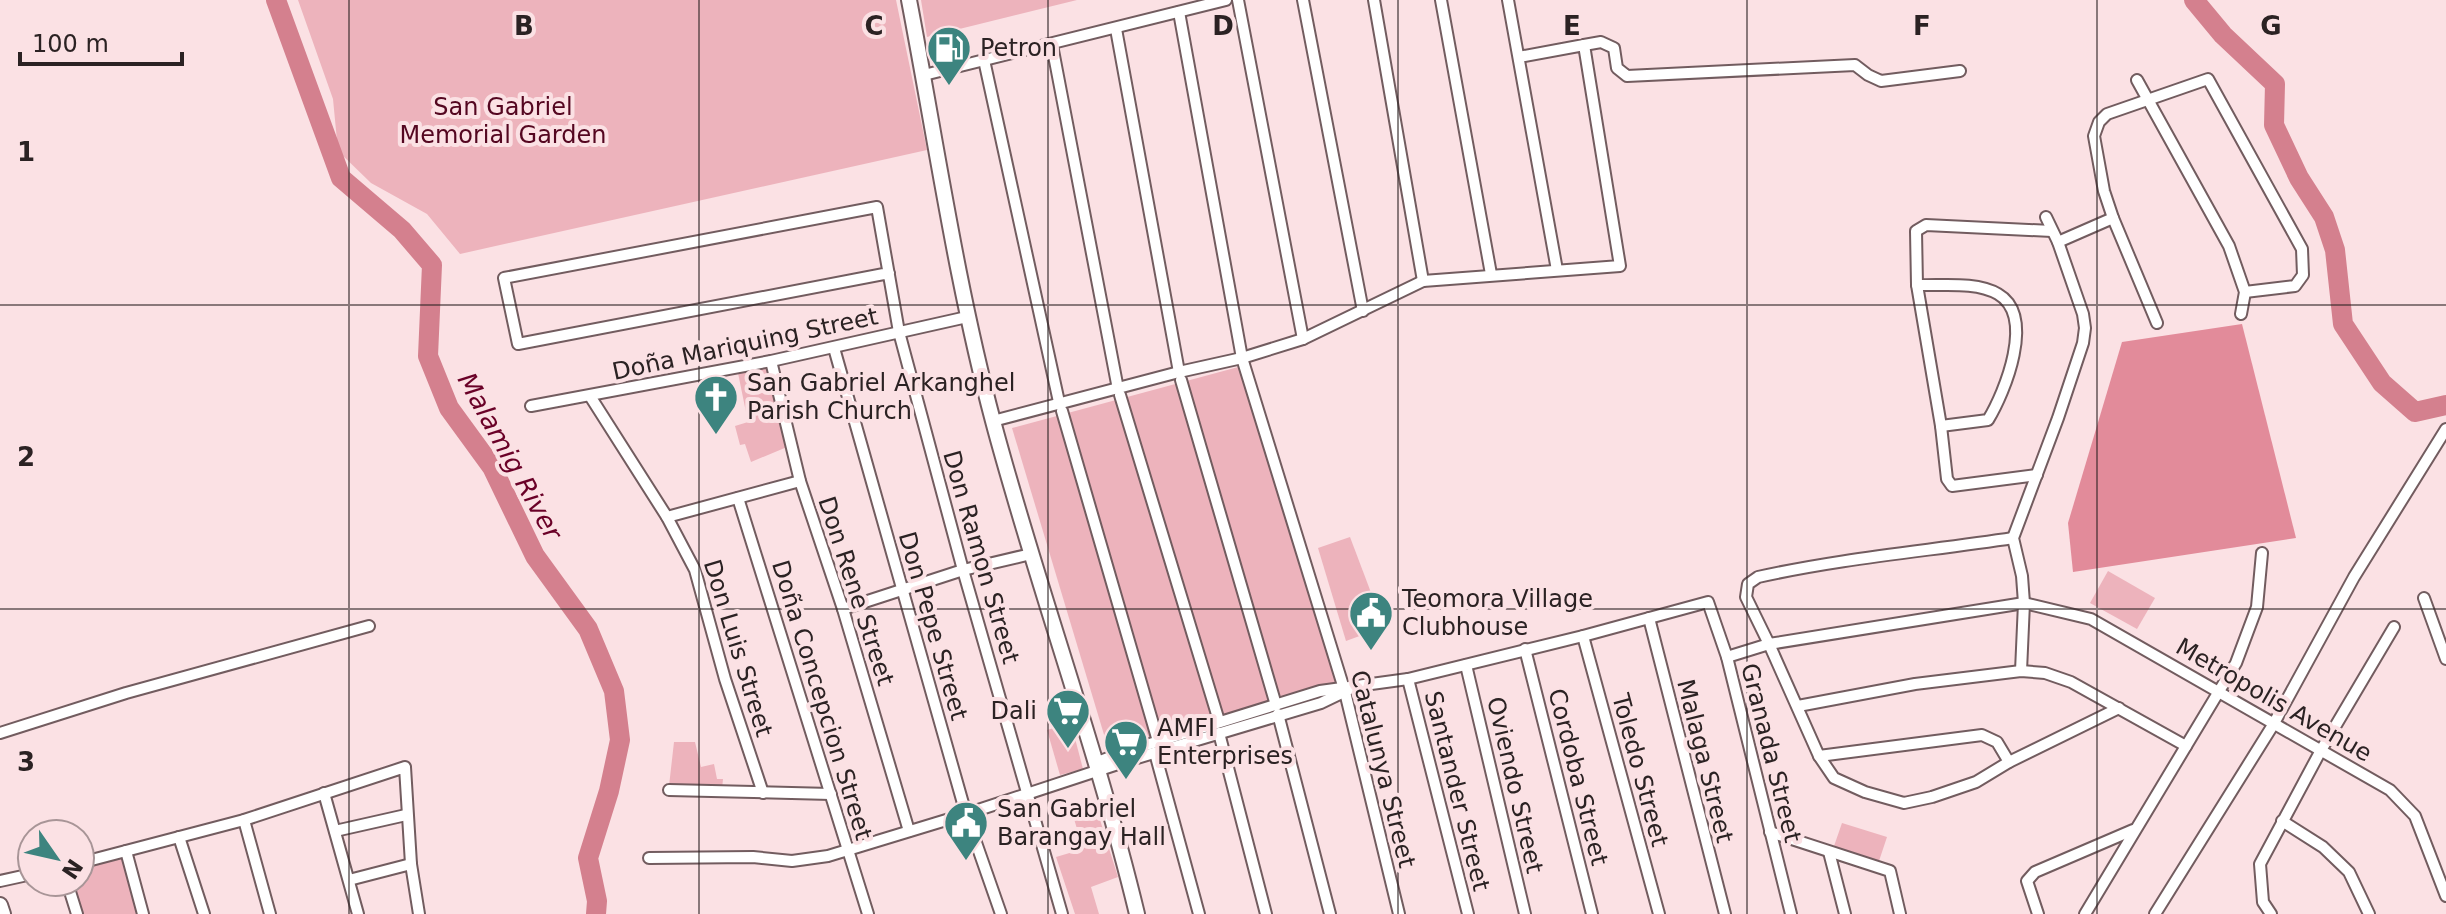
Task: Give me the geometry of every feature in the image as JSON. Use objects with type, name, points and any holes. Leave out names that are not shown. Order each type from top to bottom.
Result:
[{"type":"street","points":[[909,0],[967,317],[993,421],[1137,914]]},
{"type":"street","points":[[924,75],[1226,0]]},
{"type":"street","points":[[1238,0],[1303,339]]},
{"type":"street","points":[[1303,0],[1363,311]]},
{"type":"street","points":[[1374,0],[1423,281]]},
{"type":"street","points":[[1441,0],[1491,274]]},
{"type":"street","points":[[1508,0],[1557,270]]},
{"type":"street","name":"Catalunya Street","points":[[1179,12],[1242,358],[1347,689],[1399,914]]},
{"type":"street","points":[[1116,29],[1180,376],[1277,710],[1330,914]]},
{"type":"street","points":[[1519,57],[1601,42],[1614,48],[1617,68],[1627,76],[1855,65],[1881,81],[1960,71]]},
{"type":"street","points":[[1052,45],[1119,392],[1219,727],[1266,914]]},
{"type":"street","points":[[993,421],[1180,376],[1303,339],[1423,281],[1620,266],[1584,45]]},
{"type":"street","points":[[984,60],[1060,406],[1158,741]]},
{"type":"street","points":[[2157,323],[2113,218],[2104,191],[2094,136],[2107,114],[2208,79],[2302,249],[2303,275],[2295,286],[2245,292]]},
{"type":"street","points":[[2137,80],[2229,246],[2245,292],[2241,314]]},
{"type":"street","name":"Don Ramon Street","points":[[889,273],[518,344],[504,278],[877,207],[889,273],[899,332],[963,570],[1062,914]]},
{"type":"street","points":[[2021,671],[2024,603],[2022,576],[2013,538],[2076,366],[2085,328],[2058,242],[2046,217]]},
{"type":"street","points":[[2058,242],[2113,218]]},
{"type":"street","points":[[2037,475],[1952,486],[1947,479],[1917,285],[1916,231],[1922,226],[2052,231]]},
{"type":"street","points":[[1917,285],[1966,286],[1997,293],[2010,304],[2017,325],[2013,360],[1997,405],[1988,420],[1941,426]]},
{"type":"street","name":"Doña Mariquing Street","points":[[531,406],[771,361],[967,317]]},
{"type":"street","name":"Don Pepe Street","points":[[834,348],[966,814],[1001,914]]},
{"type":"street","name":"Don Rene Street","points":[[771,361],[800,481],[843,609],[909,831]]},
{"type":"street","name":"Don Luis Street","points":[[590,396],[667,517],[699,581],[725,679],[763,793]]},
{"type":"street","points":[[2155,914],[2273,725],[2354,577],[2446,429]]},
{"type":"street","points":[[667,517],[800,481]]},
{"type":"street","name":"Doña Concepcion Street","points":[[738,498],[868,914]]},
{"type":"street","points":[[2013,538],[1857,558],[1758,577],[1748,584],[1746,597],[1819,756],[1834,778],[1865,792],[1904,803],[1976,782],[2009,762],[2119,708]]},
{"type":"street","points":[[2085,914],[2133,830],[2220,692],[2255,616],[2262,553]]},
{"type":"street","points":[[843,609],[963,570],[1031,554]]},
{"type":"street","points":[[2424,598],[2441,626],[2446,659]]},
{"type":"street","name":"Granada Street","points":[[1649,618],[1708,602],[1727,657],[1791,914]]},
{"type":"street","points":[[1727,657],[1769,644],[2024,603]]},
{"type":"street","name":"Metropolis Avenue","points":[[2024,603],[2091,619],[2390,790],[2415,816],[2446,896]]},
{"type":"street","points":[[649,858],[811,860],[1028,794],[1158,741],[1277,710],[1320,691],[1408,679],[1649,618]]},
{"type":"street","name":"Malaga Street","points":[[1649,618],[1725,914]]},
{"type":"street","points":[[0,733],[126,693],[369,626]]},
{"type":"street","points":[[2271,914],[2263,902],[2260,864],[2320,752],[2394,627]]},
{"type":"street","name":"Toledo Street","points":[[1583,636],[1659,914]]},
{"type":"street","name":"Cordoba Street","points":[[1525,649],[1592,914]]},
{"type":"street","name":"Oviendo Street","points":[[1466,665],[1525,914]]},
{"type":"street","points":[[1798,706],[1915,684],[2021,671],[2045,673],[2071,682],[2186,746]]},
{"type":"street","name":"Santander Street","points":[[1408,679],[1468,914]]},
{"type":"street","points":[[1096,768],[1155,753],[1219,727]]},
{"type":"street","points":[[1819,756],[1982,735],[1997,742],[2009,762]]},
{"type":"street","points":[[1155,753],[1199,914]]},
{"type":"street","points":[[96,859],[244,820],[405,767],[406,815],[419,914]]},
{"type":"street","points":[[669,790],[831,794]]},
{"type":"street","points":[[324,793],[358,914]]},
{"type":"street","points":[[335,831],[406,815]]},
{"type":"street","points":[[244,820],[270,914]]},
{"type":"street","points":[[2282,821],[2323,847],[2349,872],[2369,914]]},
{"type":"street","points":[[2038,914],[2027,881],[2035,872],[2133,830]]},
{"type":"street","points":[[1770,832],[1890,871],[1900,914]]},
{"type":"street","points":[[179,837],[204,914]]},
{"type":"street","points":[[126,851],[143,914]]},
{"type":"street","points":[[1829,852],[1845,914]]},
{"type":"street","points":[[349,880],[411,864]]},
{"type":"street","points":[[0,905],[3,914]]},
{"type":"green space","name":"San Gabriel Memorial Garden","points":[[298,0],[896,0],[927,150],[460,254],[427,214],[371,183],[338,151],[333,99]]},
{"type":"green space","points":[[921,0],[1077,0],[927,37]]},
{"type":"green space","points":[[1242,366],[1337,683],[1108,748],[1012,428]]},
{"type":"green space","points":[[767,368],[787,447],[751,462],[745,444],[740,445],[735,426],[748,422],[738,373]]},
{"type":"green space","points":[[1350,537],[1384,627],[1346,641],[1318,548]]},
{"type":"green space","points":[[2108,571],[2155,598],[2137,629],[2090,603]]},
{"type":"green space","points":[[1071,723],[1083,769],[1060,775],[1047,730]]},
{"type":"green space","points":[[674,742],[695,742],[701,767],[714,764],[717,779],[723,779],[722,789],[669,786]]},
{"type":"green space","points":[[1096,807],[1118,877],[1091,887],[1099,914],[1075,914],[1056,857],[1083,849],[1072,812]]},
{"type":"green space","points":[[1842,823],[1887,837],[1878,864],[1833,849]]},
{"type":"green space","points":[[122,858],[137,914],[80,914],[76,898],[96,898],[96,865]]},
{"type":"shaded area","points":[[2242,324],[2296,538],[2073,572],[2068,523],[2122,342]]},
{"type":"waterway","name":"Malamig River","points":[[276,0],[341,178],[402,230],[432,265],[428,356],[449,408],[492,467],[535,556],[588,629],[614,691],[620,740],[609,791],[588,858],[597,901],[596,914]]},
{"type":"waterway","points":[[2194,0],[2223,35],[2275,84],[2274,125],[2299,178],[2324,217],[2335,250],[2343,324],[2382,383],[2415,412],[2446,405]]},
{"type":"place","name":"Petron","points":[[949,87]]},
{"type":"place","name":"San Gabriel Arkanghel Parish Church","points":[[716,436]]},
{"type":"place","name":"Teomora Village Clubhouse","points":[[1371,652]]},
{"type":"place","name":"Dali","points":[[1068,750]]},
{"type":"place","name":"AMFI Enterprises","points":[[1126,781]]},
{"type":"place","name":"San Gabriel Barangay Hall","points":[[966,862]]}]
